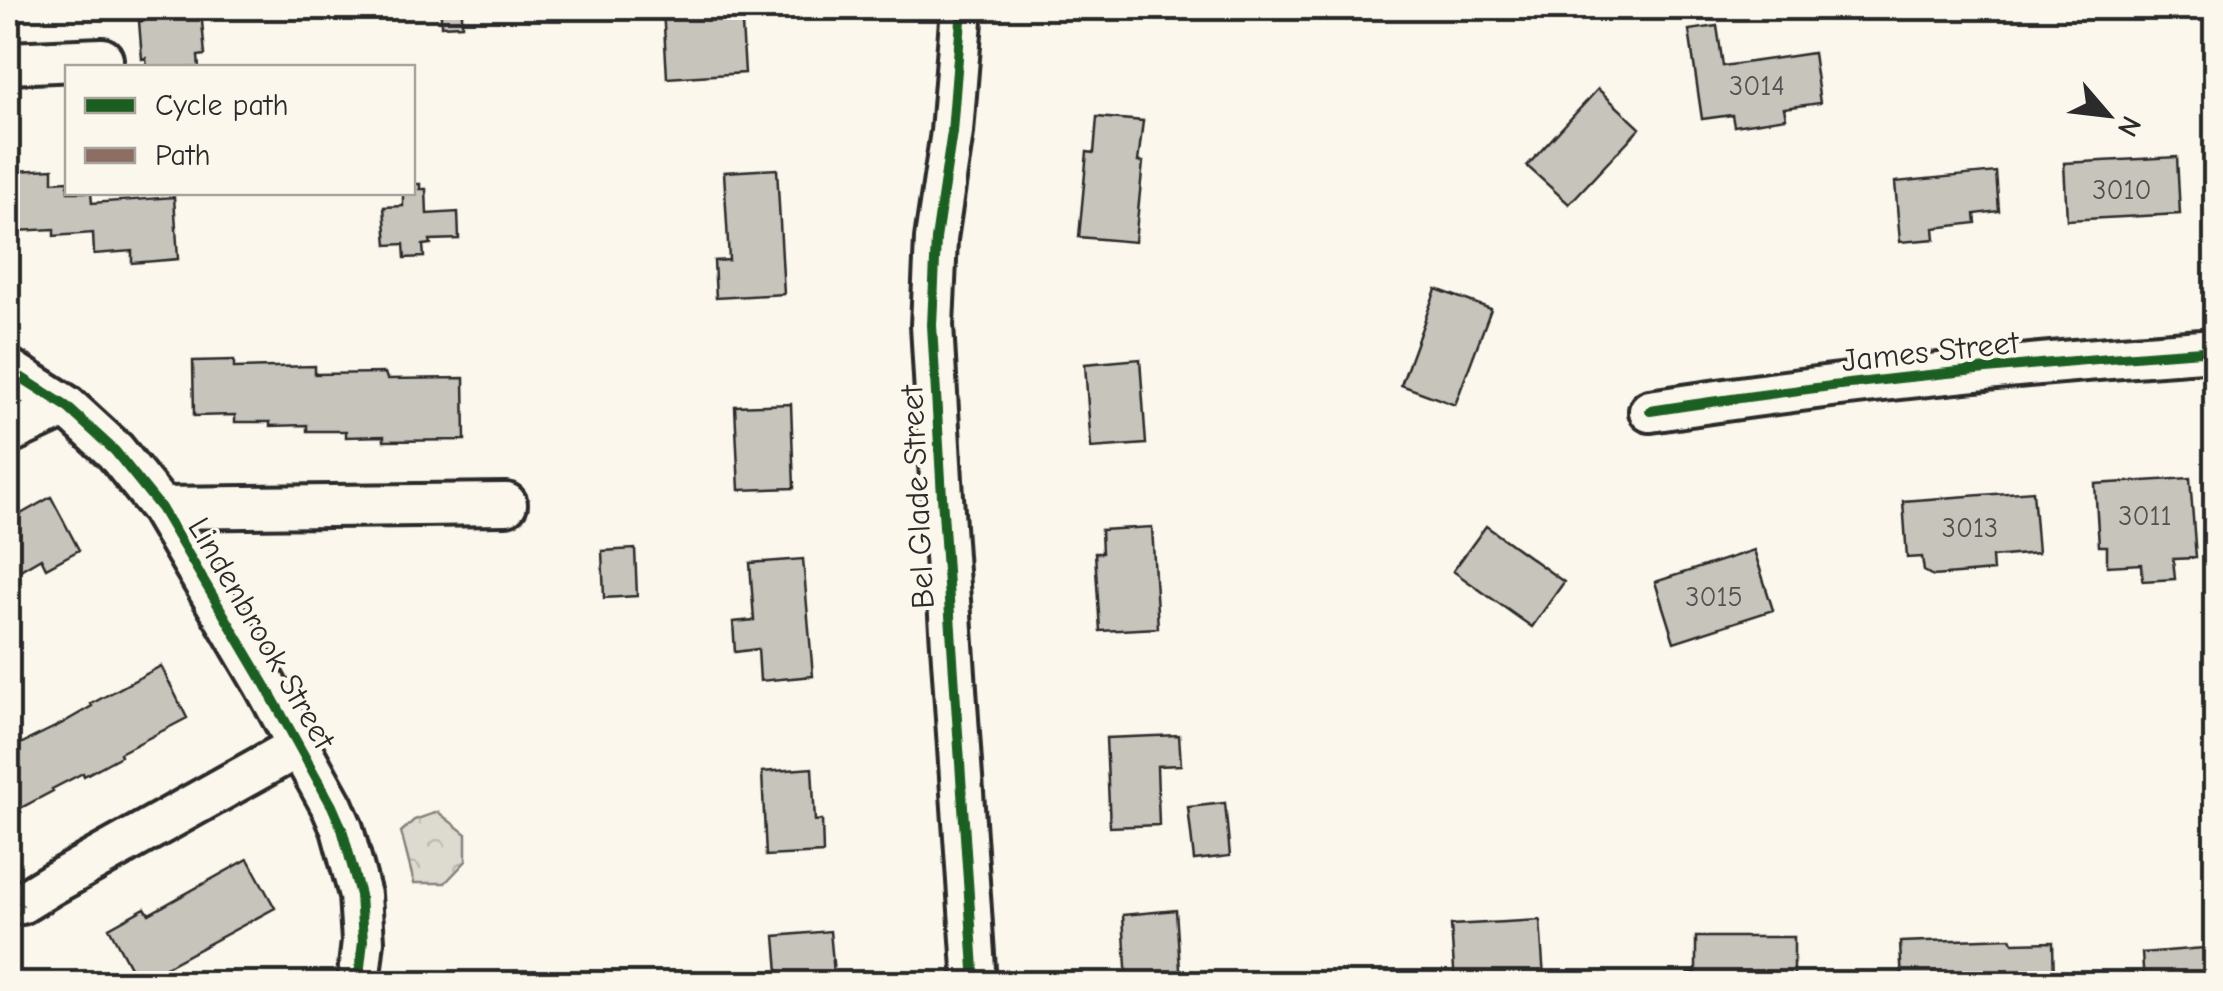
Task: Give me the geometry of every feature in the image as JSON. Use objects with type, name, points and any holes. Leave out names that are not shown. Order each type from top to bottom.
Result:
[{"type":"street","name":"Bel Glade Street","points":[[962,8],[952,132],[936,238],[932,325],[975,984]]},
{"type":"street","points":[[8,63],[102,60]]},
{"type":"street","name":"James Street","points":[[1650,411],[1884,380],[2216,350]]},
{"type":"street","name":"Lindenbrook Street","points":[[8,369],[66,406],[115,451],[161,508],[299,746],[342,829],[360,895],[364,941],[358,984]]},
{"type":"street","points":[[8,432],[66,406]]},
{"type":"street","name":"Lindenbrook Street","points":[[161,508],[506,504]]},
{"type":"street","points":[[21,904],[299,746]]},
{"type":"green space","points":[[438,812],[466,834],[466,861],[445,883],[414,883],[401,832],[414,820]]},
{"type":"building","points":[[143,8],[201,10],[205,55],[198,56],[199,65],[147,65],[146,58],[142,59],[139,21],[144,21]]},
{"type":"building","points":[[441,8],[462,8],[462,25],[441,26]]},
{"type":"building","points":[[663,8],[741,8],[745,73],[667,78]]},
{"type":"building","points":[[1717,26],[1723,66],[1813,53],[1820,103],[1784,108],[1786,118],[1734,126],[1732,115],[1702,119],[1689,30]]},
{"type":"building","points":[[1598,89],[1640,128],[1569,204],[1527,166]]},
{"type":"building","points":[[1097,117],[1143,121],[1135,242],[1079,237],[1087,152],[1094,153]]},
{"type":"building","points":[[2177,157],[2180,214],[2067,220],[2064,163]]},
{"type":"building","points":[[13,162],[16,171],[53,169],[53,182],[65,181],[65,195],[91,195],[92,203],[174,197],[178,259],[132,263],[132,251],[94,254],[93,233],[54,236],[54,229],[16,231],[16,215],[8,216],[8,163]]},
{"type":"building","points":[[777,169],[784,294],[716,298],[714,261],[729,260],[724,172]]},
{"type":"building","points":[[1996,172],[1999,211],[1975,214],[1976,223],[1934,228],[1935,239],[1900,242],[1895,182]]},
{"type":"building","points":[[415,184],[420,184],[420,189],[426,189],[427,214],[458,212],[459,239],[430,240],[431,244],[423,245],[424,257],[405,258],[404,244],[387,245],[384,207],[403,206],[403,195],[415,195]]},
{"type":"building","points":[[1436,289],[1491,309],[1455,405],[1401,385]]},
{"type":"building","points":[[1140,359],[1146,444],[1091,448],[1085,364]]},
{"type":"building","points":[[234,360],[234,368],[315,366],[315,374],[385,373],[387,379],[464,378],[465,440],[384,441],[384,436],[346,437],[346,431],[307,431],[307,425],[235,422],[235,415],[194,416],[193,361]]},
{"type":"building","points":[[791,404],[794,488],[739,490],[735,406]]},
{"type":"building","points":[[2190,478],[2196,558],[2173,559],[2175,579],[2143,581],[2142,564],[2107,566],[2107,546],[2099,546],[2095,484]]},
{"type":"building","points":[[2033,491],[2038,553],[1992,557],[1993,571],[1933,576],[1924,571],[1922,557],[1907,558],[1903,501]]},
{"type":"building","points":[[51,497],[79,550],[46,568],[41,558],[8,577],[8,518]]},
{"type":"building","points":[[1486,526],[1564,582],[1532,627],[1453,571]]},
{"type":"building","points":[[1152,527],[1158,628],[1100,631],[1095,553],[1102,553],[1101,530]]},
{"type":"building","points":[[635,549],[637,596],[604,598],[602,551]]},
{"type":"building","points":[[1754,550],[1773,610],[1674,642],[1655,582]]},
{"type":"building","points":[[803,559],[813,676],[760,681],[758,649],[735,652],[733,622],[754,620],[750,563]]},
{"type":"building","points":[[161,666],[187,718],[84,776],[83,773],[52,789],[8,819],[8,750]]},
{"type":"building","points":[[1179,735],[1181,765],[1157,766],[1159,825],[1110,827],[1106,738]]},
{"type":"building","points":[[812,768],[815,821],[822,820],[823,853],[766,856],[762,772]]},
{"type":"building","points":[[1225,803],[1230,856],[1194,860],[1188,807]]},
{"type":"building","points":[[248,859],[275,908],[138,982],[109,928],[145,908],[149,914]]},
{"type":"building","points":[[1176,910],[1181,984],[1127,984],[1123,915]]},
{"type":"building","points":[[1540,920],[1544,979],[1455,984],[1451,925]]},
{"type":"building","points":[[830,931],[835,984],[779,984],[775,936]]},
{"type":"building","points":[[1696,937],[1794,937],[1794,984],[1688,984],[1688,973],[1696,973]]},
{"type":"building","points":[[2011,938],[2013,943],[2053,942],[2054,984],[1902,984],[1900,942]]},
{"type":"building","points":[[2216,947],[2216,984],[2144,984],[2142,953]]},
{"type":"marked path","points":[[8,924],[21,903]]},
{"type":"cycle path","points":[[962,8],[952,132],[936,239],[932,325],[975,984]]},
{"type":"cycle path","points":[[1650,411],[1932,374],[2216,350]]},
{"type":"cycle path","points":[[8,369],[66,406],[115,451],[161,508],[264,683],[342,829],[360,895],[363,941],[358,984]]}]
